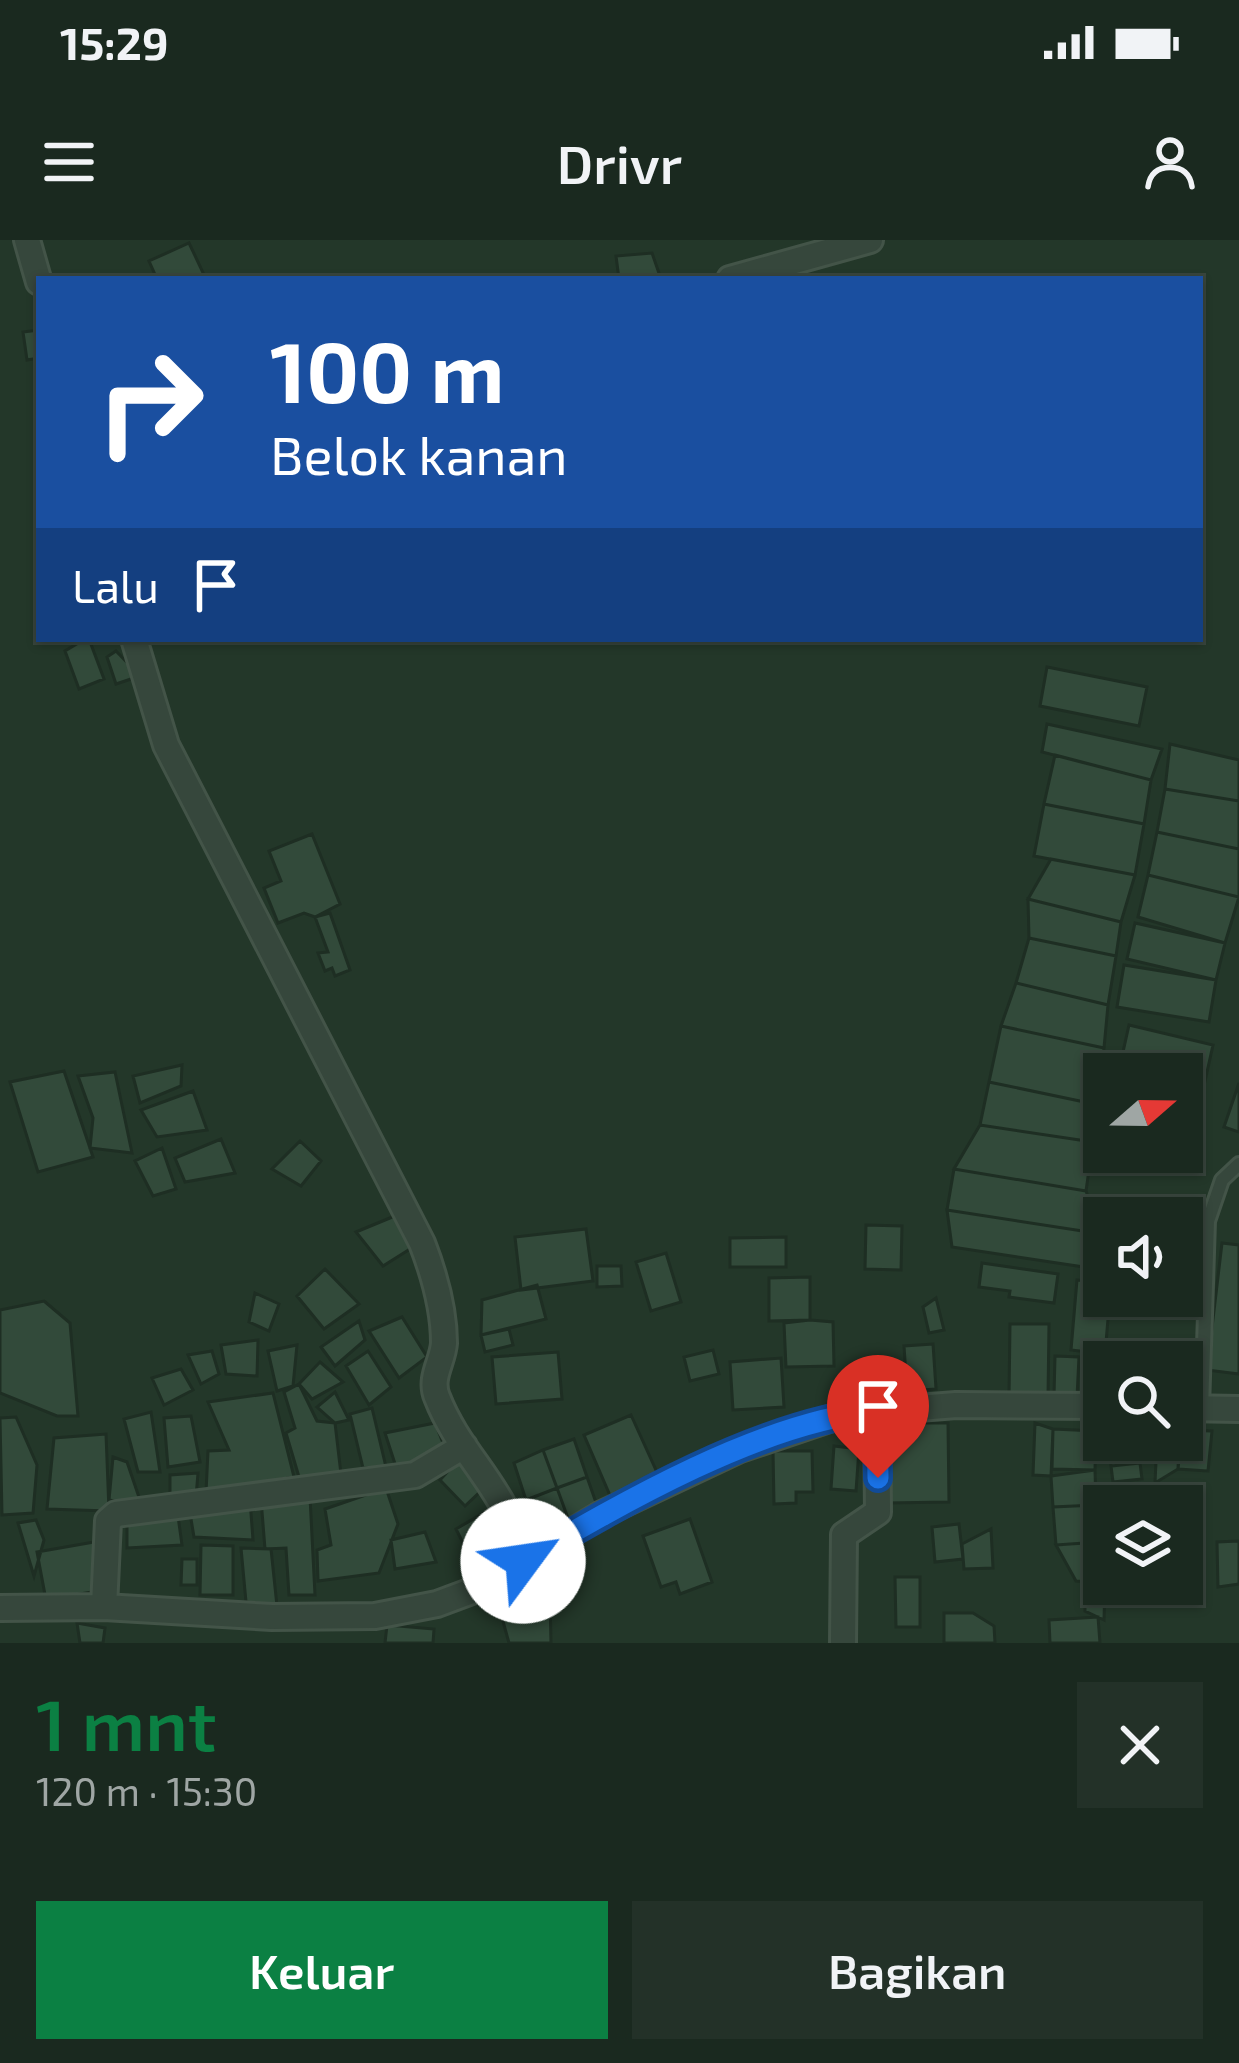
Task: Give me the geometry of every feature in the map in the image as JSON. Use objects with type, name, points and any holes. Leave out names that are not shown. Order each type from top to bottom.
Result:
[{"type":"street","points":[[27,240],[37,276]]},
{"type":"street","points":[[741,276],[870,240]]},
{"type":"street","points":[[135,642],[166,745],[422,1243],[436,1278],[444,1346],[433,1383],[436,1396],[464,1446],[501,1496],[523,1561]]},
{"type":"street","points":[[0,1608],[375,1616],[437,1604],[512,1576],[523,1561],[602,1514],[740,1449],[844,1414],[956,1405],[1083,1406]]},
{"type":"street","points":[[1203,1408],[1239,1409]]},
{"type":"street","points":[[843,1643],[844,1535],[878,1512],[877,1411]]},
{"type":"street","points":[[104,1607],[111,1516],[415,1474],[464,1446]]},
{"type":"lane","points":[[1198,1341],[1208,1221],[1222,1180],[1239,1164]]},
{"type":"building","points":[[189,243],[205,276],[156,276],[149,261]]},
{"type":"building","points":[[652,253],[660,276],[619,276],[616,256]]},
{"type":"building","points":[[36,330],[36,358],[27,360],[23,332]]},
{"type":"building","points":[[90,642],[104,679],[79,689],[65,651]]},
{"type":"building","points":[[116,651],[140,676],[116,684],[107,657]]},
{"type":"building","points":[[1047,667],[1147,687],[1139,726],[1040,706]]},
{"type":"building","points":[[1047,724],[1162,749],[1151,780],[1042,752]]},
{"type":"building","points":[[1170,744],[1239,760],[1239,801],[1165,789]]},
{"type":"building","points":[[1055,755],[1151,780],[1144,824],[1044,804]]},
{"type":"building","points":[[1165,789],[1239,801],[1239,849],[1157,832]]},
{"type":"building","points":[[1044,804],[1144,824],[1135,875],[1034,856]]},
{"type":"building","points":[[1157,832],[1239,849],[1239,897],[1148,875]]},
{"type":"building","points":[[312,834],[340,904],[315,917],[304,913],[278,923],[264,888],[281,881],[269,851]]},
{"type":"building","points":[[1051,859],[1135,875],[1121,922],[1028,899]]},
{"type":"building","points":[[1148,875],[1239,897],[1225,943],[1138,917]]},
{"type":"building","points":[[1028,899],[1121,922],[1116,956],[1029,938]]},
{"type":"building","points":[[330,913],[350,970],[335,976],[332,968],[325,971],[318,953],[328,952],[315,917]]},
{"type":"building","points":[[1135,923],[1225,943],[1216,980],[1127,959]]},
{"type":"building","points":[[1029,938],[1116,956],[1108,1005],[1016,983]]},
{"type":"building","points":[[1124,965],[1216,980],[1209,1022],[1117,1007]]},
{"type":"building","points":[[1016,983],[1108,1005],[1104,1048],[1001,1026]]},
{"type":"building","points":[[1129,1025],[1213,1045],[1205,1081],[1203,1053],[1123,1053]]},
{"type":"building","points":[[1001,1026],[1104,1048],[1103,1053],[1083,1053],[1083,1102],[989,1082]]},
{"type":"building","points":[[182,1065],[181,1086],[140,1103],[133,1076]]},
{"type":"building","points":[[64,1071],[93,1157],[38,1172],[10,1082]]},
{"type":"building","points":[[115,1072],[132,1153],[90,1148],[93,1118],[78,1076]]},
{"type":"building","points":[[989,1082],[1083,1102],[1083,1140],[980,1125]]},
{"type":"building","points":[[1239,1083],[1239,1132],[1224,1127]]},
{"type":"building","points":[[193,1091],[207,1130],[157,1137],[141,1110]]},
{"type":"building","points":[[980,1125],[1083,1140],[1083,1173],[1089,1173],[1086,1191],[954,1169]]},
{"type":"building","points":[[221,1139],[235,1173],[185,1182],[175,1158]]},
{"type":"building","points":[[300,1141],[321,1161],[301,1186],[272,1169]]},
{"type":"building","points":[[162,1148],[176,1189],[153,1196],[135,1161]]},
{"type":"building","points":[[954,1169],[1086,1191],[1088,1197],[1083,1197],[1083,1231],[947,1210]]},
{"type":"building","points":[[947,1210],[1083,1231],[1083,1267],[952,1247]]},
{"type":"building","points":[[402,1213],[418,1244],[383,1266],[356,1232]]},
{"type":"building","points":[[866,1225],[902,1226],[901,1270],[865,1269]]},
{"type":"building","points":[[586,1229],[593,1281],[521,1290],[515,1237]]},
{"type":"building","points":[[786,1237],[786,1267],[730,1267],[730,1238]]},
{"type":"building","points":[[1222,1243],[1239,1245],[1239,1374],[1207,1370]]},
{"type":"building","points":[[666,1253],[681,1302],[651,1311],[636,1262]]},
{"type":"building","points":[[982,1263],[1058,1274],[1054,1303],[979,1287]]},
{"type":"building","points":[[597,1266],[621,1266],[622,1286],[597,1287]]},
{"type":"building","points":[[325,1269],[359,1304],[324,1329],[297,1296]]},
{"type":"building","points":[[810,1277],[810,1320],[769,1321],[769,1278]]},
{"type":"building","points":[[1077,1280],[1083,1281],[1083,1317],[1108,1317],[1106,1341],[1083,1341],[1083,1351],[1071,1350]]},
{"type":"building","points":[[537,1285],[546,1319],[481,1335],[482,1300]]},
{"type":"building","points":[[255,1293],[279,1304],[269,1331],[249,1322]]},
{"type":"building","points":[[936,1298],[944,1330],[929,1333],[923,1307]]},
{"type":"building","points":[[44,1301],[70,1323],[78,1416],[57,1416],[0,1393],[0,1310]]},
{"type":"building","points":[[402,1317],[427,1357],[399,1378],[369,1331]]},
{"type":"building","points":[[359,1321],[365,1340],[335,1366],[321,1347]]},
{"type":"building","points":[[833,1322],[834,1366],[786,1367],[784,1323]]},
{"type":"building","points":[[1010,1324],[1049,1324],[1048,1398],[1009,1398]]},
{"type":"building","points":[[509,1329],[513,1345],[485,1352],[481,1335]]},
{"type":"building","points":[[258,1340],[257,1376],[226,1374],[221,1345]]},
{"type":"building","points":[[933,1344],[936,1389],[907,1391],[904,1346]]},
{"type":"building","points":[[297,1345],[293,1386],[277,1391],[268,1351]]},
{"type":"building","points":[[713,1350],[719,1374],[690,1381],[684,1357]]},
{"type":"building","points":[[212,1351],[219,1374],[201,1384],[188,1355]]},
{"type":"building","points":[[368,1351],[391,1387],[369,1405],[346,1366]]},
{"type":"building","points":[[558,1352],[562,1399],[496,1404],[492,1357]]},
{"type":"building","points":[[1055,1356],[1079,1357],[1077,1397],[1054,1396]]},
{"type":"building","points":[[781,1358],[784,1407],[733,1410],[730,1362]]},
{"type":"building","points":[[320,1362],[343,1382],[312,1399],[299,1384]]},
{"type":"building","points":[[181,1369],[193,1390],[164,1405],[152,1378]]},
{"type":"building","points":[[299,1384],[317,1421],[335,1423],[341,1474],[299,1477],[286,1433],[295,1428],[284,1392]]},
{"type":"building","points":[[335,1392],[349,1420],[335,1423],[317,1407]]},
{"type":"building","points":[[273,1393],[294,1477],[206,1493],[208,1451],[229,1450],[208,1402]]},
{"type":"building","points":[[372,1408],[386,1467],[363,1468],[350,1414]]},
{"type":"building","points":[[151,1412],[160,1472],[138,1472],[124,1419]]},
{"type":"building","points":[[631,1415],[660,1479],[612,1500],[584,1435]]},
{"type":"building","points":[[191,1416],[200,1462],[168,1467],[164,1418]]},
{"type":"building","points":[[16,1417],[37,1465],[33,1513],[2,1515],[0,1418]]},
{"type":"building","points":[[435,1423],[445,1448],[397,1470],[385,1433]]},
{"type":"building","points":[[886,1423],[948,1423],[949,1502],[886,1503]]},
{"type":"building","points":[[1035,1423],[1053,1429],[1051,1476],[1033,1475]]},
{"type":"building","points":[[1053,1429],[1083,1430],[1083,1461],[1095,1461],[1095,1470],[1052,1469]]},
{"type":"building","points":[[1203,1431],[1212,1431],[1208,1471],[1178,1469],[1179,1461],[1203,1461]]},
{"type":"building","points":[[106,1434],[109,1511],[47,1509],[54,1438]]},
{"type":"building","points":[[574,1439],[587,1477],[557,1488],[543,1450]]},
{"type":"building","points":[[834,1446],[859,1449],[856,1491],[831,1489]]},
{"type":"building","points":[[543,1450],[557,1488],[526,1500],[514,1463]]},
{"type":"building","points":[[773,1451],[812,1451],[813,1492],[796,1492],[796,1503],[774,1504]]},
{"type":"building","points":[[113,1457],[127,1462],[142,1506],[109,1500]]},
{"type":"building","points":[[461,1457],[484,1488],[465,1506],[440,1480]]},
{"type":"building","points":[[1110,1461],[1140,1463],[1111,1466]]},
{"type":"building","points":[[1156,1461],[1178,1461],[1178,1469],[1155,1483]]},
{"type":"building","points":[[1140,1463],[1142,1479],[1113,1482],[1111,1466]]},
{"type":"building","points":[[1095,1470],[1095,1485],[1083,1485],[1083,1506],[1053,1507],[1051,1476]]},
{"type":"building","points":[[198,1473],[196,1497],[170,1495],[170,1475]]},
{"type":"building","points":[[587,1477],[599,1511],[569,1521],[557,1488]]},
{"type":"building","points":[[386,1488],[398,1524],[379,1573],[318,1581],[317,1550],[331,1545],[325,1509]]},
{"type":"building","points":[[557,1488],[569,1521],[539,1538],[526,1500]]},
{"type":"building","points":[[310,1497],[315,1595],[289,1595],[286,1548],[265,1549],[261,1499]]},
{"type":"building","points":[[250,1500],[253,1540],[194,1537],[189,1507]]},
{"type":"building","points":[[1083,1506],[1083,1543],[1056,1545],[1053,1507]]},
{"type":"building","points":[[494,1507],[507,1542],[475,1567],[456,1529]]},
{"type":"building","points":[[177,1509],[182,1545],[127,1548],[127,1521],[156,1521],[158,1512]]},
{"type":"building","points":[[690,1519],[712,1582],[680,1594],[676,1582],[661,1587],[643,1536]]},
{"type":"building","points":[[36,1520],[44,1540],[34,1576],[18,1523]]},
{"type":"building","points":[[959,1524],[963,1559],[935,1562],[932,1527]]},
{"type":"building","points":[[991,1529],[993,1568],[964,1569],[962,1544]]},
{"type":"building","points":[[425,1532],[436,1562],[395,1569],[391,1540]]},
{"type":"building","points":[[1239,1541],[1239,1584],[1218,1587],[1217,1542]]},
{"type":"building","points":[[94,1542],[103,1590],[46,1600],[37,1552]]},
{"type":"building","points":[[1083,1543],[1083,1582],[1076,1581],[1056,1545]]},
{"type":"building","points":[[201,1545],[233,1546],[233,1595],[200,1595]]},
{"type":"building","points":[[241,1548],[271,1549],[277,1606],[246,1602]]},
{"type":"building","points":[[182,1559],[197,1559],[197,1585],[181,1585]]},
{"type":"building","points":[[895,1577],[920,1577],[920,1627],[896,1627]]},
{"type":"building","points":[[550,1599],[551,1643],[509,1643],[498,1603]]},
{"type":"building","points":[[1085,1605],[1104,1605],[1104,1620],[1085,1611]]},
{"type":"building","points":[[944,1613],[973,1613],[994,1626],[995,1643],[944,1643]]},
{"type":"building","points":[[1098,1617],[1100,1643],[1050,1643],[1049,1620]]},
{"type":"building","points":[[77,1623],[105,1628],[103,1643],[80,1643]]},
{"type":"building","points":[[387,1625],[434,1629],[433,1643],[385,1643]]},
{"type":"route","points":[[523,1561],[602,1514],[740,1449],[844,1414],[877,1411],[878,1478]]}]
